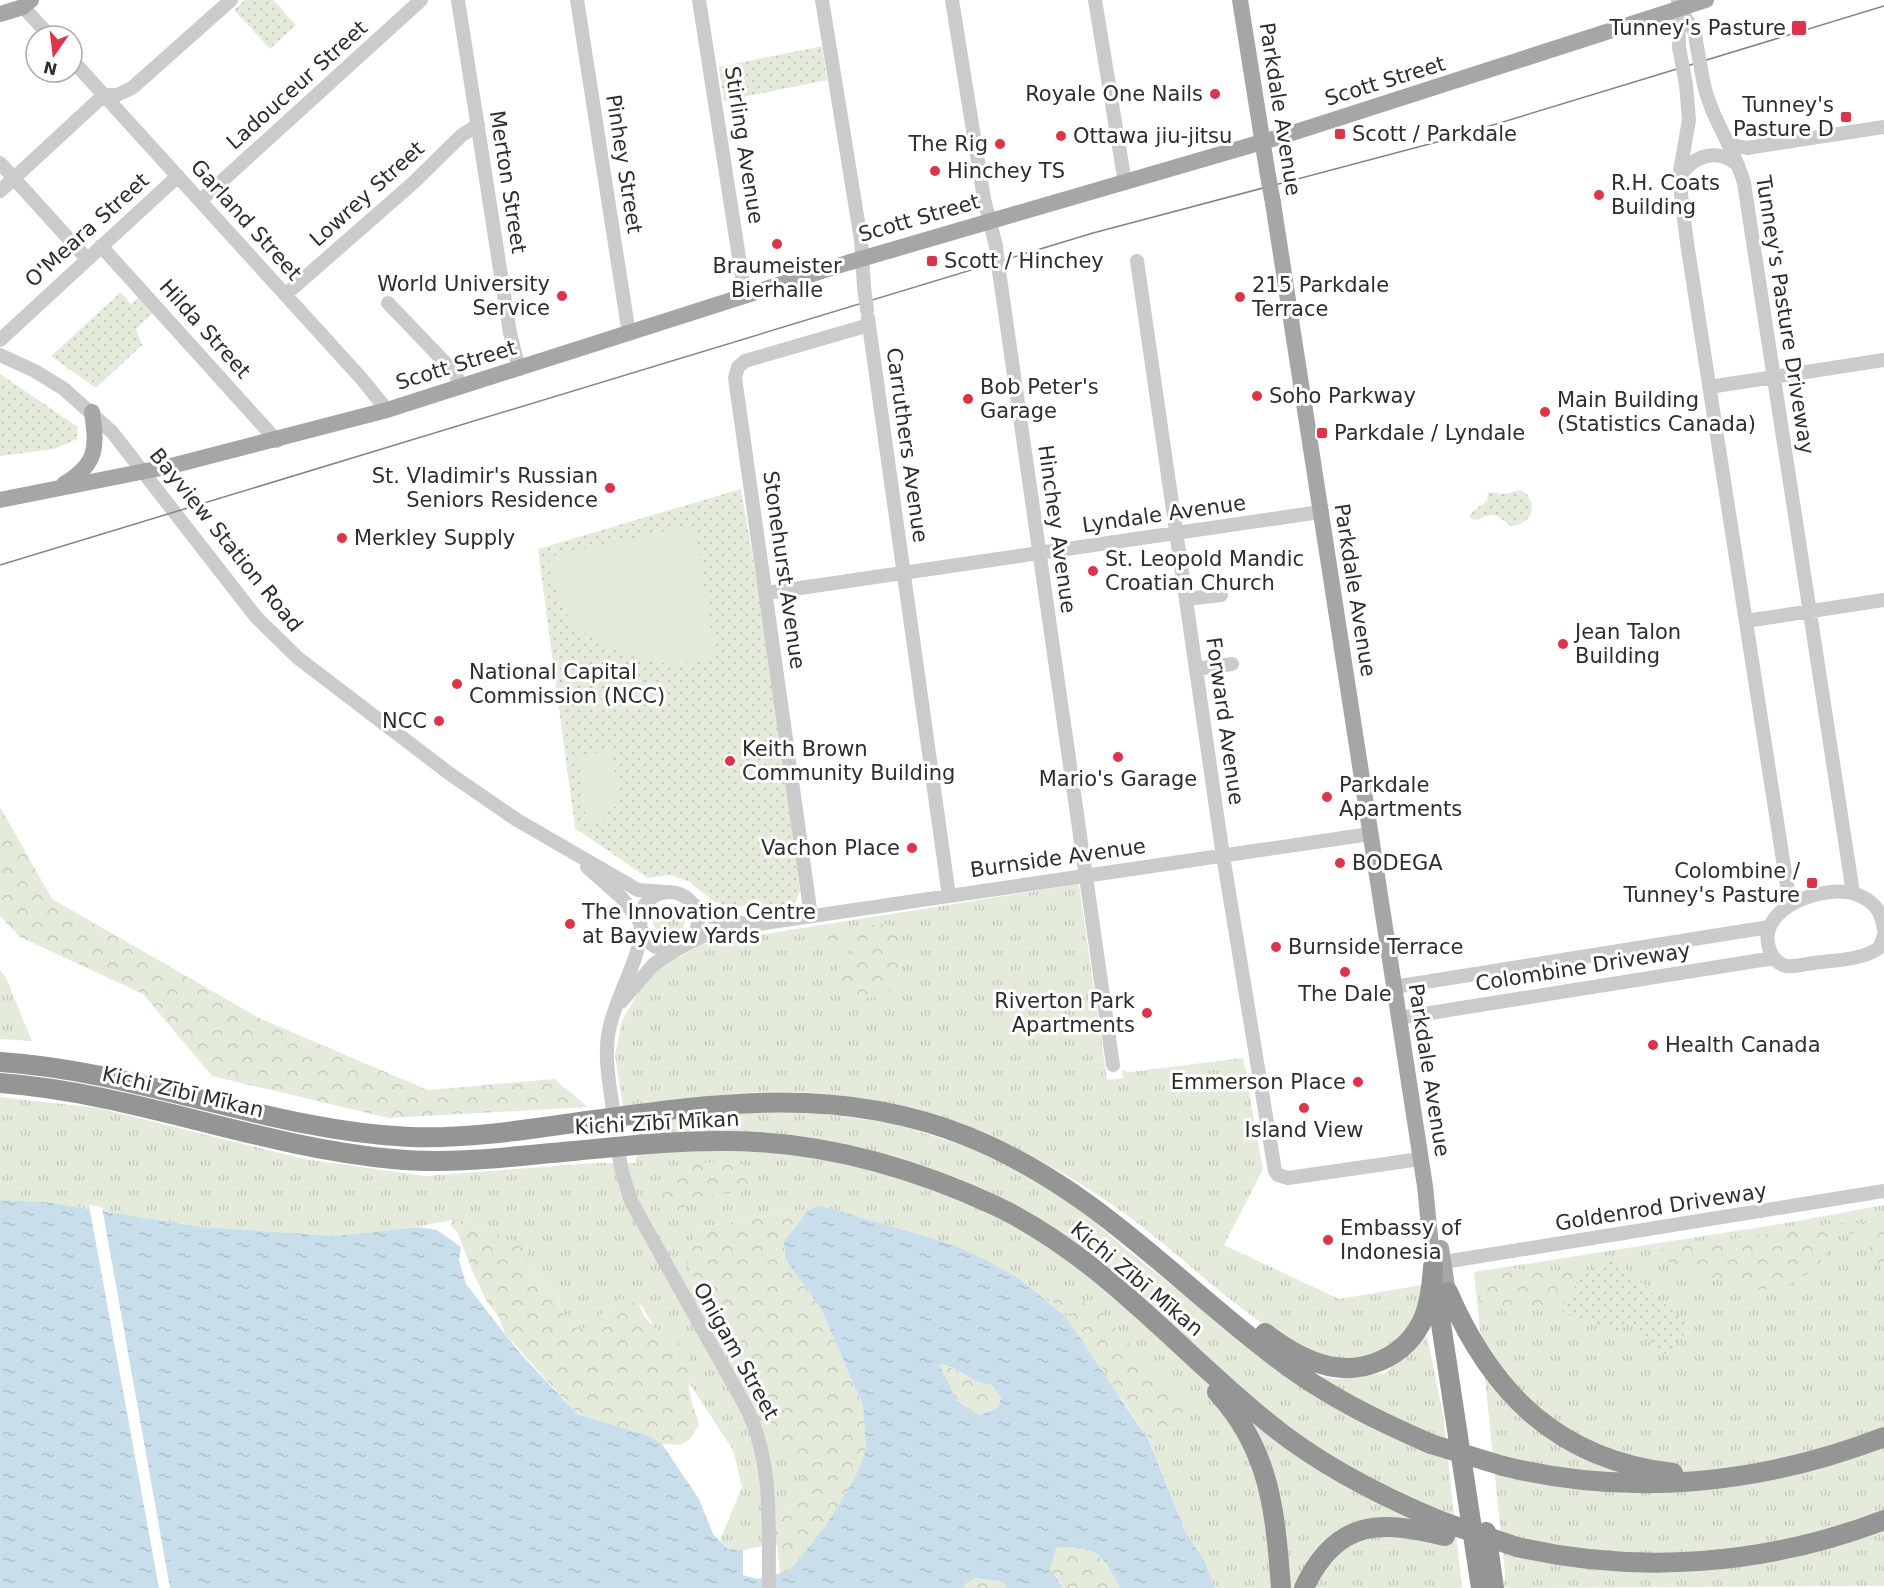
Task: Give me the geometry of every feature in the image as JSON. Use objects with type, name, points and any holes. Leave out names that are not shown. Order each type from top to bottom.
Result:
[{"type":"highway","name":"Kichi Zībī Mīkan","points":[[0,1062],[22,1063],[117,1078],[303,1123],[382,1135],[483,1135],[614,1118],[777,1101],[851,1106],[894,1114],[959,1133],[1028,1164],[1074,1193],[1139,1241],[1237,1327],[1297,1373],[1361,1411],[1431,1443],[1503,1466],[1566,1478],[1623,1483],[1688,1483],[1727,1479],[1806,1463],[1884,1437]]},
{"type":"highway","name":"Kichi Zībī Mīkan","points":[[0,1083],[117,1100],[310,1146],[397,1160],[457,1161],[709,1141],[772,1143],[827,1150],[887,1164],[943,1183],[1013,1215],[1057,1241],[1122,1292],[1251,1409],[1290,1440],[1361,1485],[1444,1529],[1517,1547],[1587,1559],[1696,1562],[1737,1558],[1802,1546],[1884,1520]]},
{"type":"highway","points":[[614,1118],[618,1147]]},
{"type":"highway","points":[[1139,1241],[1283,1346],[1320,1364],[1338,1368],[1375,1364],[1390,1357],[1411,1338],[1428,1306],[1438,1265]]},
{"type":"highway","points":[[1438,1265],[1480,1588]]},
{"type":"highway","points":[[1122,1292],[1228,1404],[1252,1442],[1261,1461],[1272,1499],[1281,1588]]},
{"type":"highway","points":[[1448,1292],[1473,1343],[1493,1375],[1515,1399],[1552,1430],[1591,1451],[1629,1465],[1727,1479]]},
{"type":"highway","points":[[1448,1292],[1494,1588]]},
{"type":"highway","points":[[1304,1588],[1311,1573],[1329,1550],[1363,1530],[1395,1526],[1444,1529]]},
{"type":"main road","name":"Parkdale Avenue","points":[[1240,0],[1420,1159],[1438,1265],[1448,1292]]},
{"type":"main road","name":"Scott Street","points":[[0,500],[277,441],[387,410],[862,259],[1263,142],[1679,5],[1706,0]]},
{"type":"main road","points":[[3,14],[27,3]]},
{"type":"main road","points":[[52,490],[78,476],[91,460],[96,438],[92,412]]},
{"type":"street","points":[[0,191],[104,95],[117,95],[132,88],[231,0]]},
{"type":"street","name":"Ladouceur Street","points":[[200,201],[421,0]]},
{"type":"street","name":"Merton Street","points":[[458,0],[510,333],[519,369]]},
{"type":"street","name":"Pinhey Street","points":[[577,0],[629,334]]},
{"type":"street","name":"Stirling Avenue","points":[[699,0],[746,296]]},
{"type":"street","name":"Carruthers Avenue","points":[[822,0],[861,240],[869,325],[949,896]]},
{"type":"street","name":"Hinchey Avenue","points":[[952,0],[984,199],[996,246],[1113,1065]]},
{"type":"street","points":[[1095,0],[1125,183]]},
{"type":"street","points":[[27,3],[42,24]]},
{"type":"street","points":[[1679,5],[1679,47],[1689,120],[1679,177],[1709,387],[1790,905]]},
{"type":"street","name":"Tunney's Pasture Driveway","points":[[1679,5],[1692,27],[1713,116],[1738,165],[1744,183],[1853,893]]},
{"type":"street","name":"Garland Street","points":[[84,73],[387,410]]},
{"type":"street","name":"Lowrey Street","points":[[285,295],[413,183],[462,135],[478,125]]},
{"type":"street","points":[[1728,144],[1747,148],[1884,127]]},
{"type":"street","points":[[1679,177],[1691,163],[1707,156],[1724,156],[1738,165]]},
{"type":"street","points":[[0,163],[87,259]]},
{"type":"street","name":"O'Meara Street","points":[[0,340],[177,177]]},
{"type":"street","name":"Hilda Street","points":[[101,246],[277,441]]},
{"type":"street","name":"Forward Avenue","points":[[1137,261],[1223,856],[1274,1166],[1278,1175],[1288,1178],[1420,1159]]},
{"type":"street","points":[[388,303],[456,374],[460,387]]},
{"type":"street","name":"Stonehurst Avenue","points":[[810,916],[735,378],[738,367],[748,360],[869,325]]},
{"type":"street","name":"Bayview Station Road","points":[[0,355],[44,376],[92,412],[112,432],[256,617],[289,651],[461,782],[572,854],[638,890],[666,892]]},
{"type":"street","points":[[1709,387],[1884,360]]},
{"type":"street","name":"Lyndale Avenue","points":[[766,593],[1320,512]]},
{"type":"street","points":[[1186,599],[1221,595]]},
{"type":"street","points":[[1746,621],[1884,600]]},
{"type":"street","points":[[1196,669],[1232,664]]},
{"type":"street","name":"Burnside Avenue","points":[[617,1005],[654,964],[703,936],[752,925],[810,916],[1370,834]]},
{"type":"street","name":"Bayview Station Road","points":[[572,854],[622,898],[640,926]]},
{"type":"street","points":[[614,1118],[606,1049],[617,1005],[636,959],[640,926],[642,911],[650,899],[666,892],[680,895],[691,903],[697,923],[696,931],[682,946],[669,950],[655,946],[640,926]]},
{"type":"street","points":[[1884,929],[1882,910],[1853,893],[1820,893],[1805,897],[1790,905],[1769,927],[1769,948],[1774,958],[1786,966],[1806,964],[1869,954],[1880,947],[1884,941],[1884,935]]},
{"type":"street","name":"Burnside Avenue","points":[[691,903],[712,917],[752,925]]},
{"type":"street","name":"Colombine Driveway","points":[[1394,987],[1769,927]]},
{"type":"street","name":"Colombine Driveway","points":[[1399,1018],[1774,958]]},
{"type":"street","name":"Onigam Street","points":[[618,1147],[627,1190],[636,1211],[756,1427],[765,1454],[769,1588]]},
{"type":"street","name":"Goldenrod Driveway","points":[[1438,1265],[1884,1191]]},
{"type":"green space","points":[[245,0],[273,0],[296,25],[270,49],[234,10]]},
{"type":"green space","points":[[822,46],[827,80],[724,101],[719,67]]},
{"type":"green space","points":[[121,292],[131,304],[139,297],[153,313],[136,329],[142,345],[96,388],[51,356]]},
{"type":"green space","points":[[0,374],[78,427],[77,439],[54,449],[0,456]]},
{"type":"green space","points":[[741,489],[773,675],[800,891],[795,903],[733,907],[714,902],[690,882],[670,875],[648,878],[575,828],[538,549]]},
{"type":"green space","points":[[1521,490],[1527,494],[1532,506],[1529,517],[1519,525],[1511,526],[1496,515],[1475,520],[1469,517],[1473,511],[1487,501],[1488,492],[1504,494]]},
{"type":"green space","points":[[687,526],[696,532],[715,658],[683,664],[669,664],[637,658],[591,638],[569,618],[558,597],[548,557]]},
{"type":"green space","points":[[612,751],[620,806],[608,808],[607,817],[600,822],[586,822],[578,755]]},
{"type":"green space","points":[[0,807],[52,899],[261,1019],[428,1090],[554,1079],[588,1107],[389,1118],[212,1076],[143,994],[20,937],[0,916]]},
{"type":"green space","points":[[1079,884],[1107,1080],[1123,1078],[1122,1070],[1130,1072],[1243,1058],[1263,1169],[1224,1245],[1339,1299],[1422,1285],[1419,1305],[1412,1325],[1404,1336],[1390,1347],[1364,1359],[1346,1361],[1314,1353],[1290,1341],[1218,1290],[1155,1237],[1078,1183],[1038,1159],[953,1122],[863,1099],[816,1093],[768,1092],[719,1095],[623,1107],[615,1055],[622,1021],[641,987],[654,971],[703,944]]},
{"type":"green space","points":[[669,904],[681,908],[685,920],[681,932],[669,936],[657,932],[653,920],[657,908]]},
{"type":"green space","points":[[888,925],[902,943],[900,981],[883,997],[864,998],[835,985],[837,971],[853,951],[851,944],[827,940],[815,931]]},
{"type":"green space","points":[[0,970],[6,978],[32,1041],[0,1039]]},
{"type":"green space","points":[[0,1097],[98,1108],[304,1159],[425,1176],[594,1163],[636,1163],[639,1123],[790,1109],[896,1124],[992,1155],[1071,1202],[1121,1245],[1277,1369],[1335,1379],[1385,1373],[1427,1336],[1443,1414],[1462,1588],[1214,1588],[1206,1563],[1185,1531],[1149,1441],[1122,1399],[951,1244],[821,1207],[695,1228],[811,1493],[785,1510],[774,1544],[743,1550],[728,1549],[720,1540],[742,1487],[733,1450],[661,1340],[642,1306],[620,1299],[585,1330],[573,1327],[565,1318],[556,1296],[488,1228],[453,1220],[380,1233],[337,1236],[203,1227],[46,1202],[0,1200]]},
{"type":"green space","points":[[728,1160],[751,1169],[758,1181],[745,1190],[700,1198],[675,1213],[659,1208],[653,1198],[664,1176],[673,1170],[693,1164]]},
{"type":"green space","points":[[1884,1205],[1884,1586],[1504,1588],[1505,1573],[1474,1272],[1792,1222]]},
{"type":"green space","points":[[809,1209],[784,1241],[785,1259],[821,1309],[863,1406],[866,1449],[857,1474],[826,1525],[789,1571],[780,1574],[777,1545],[774,1544],[775,1507],[785,1510],[811,1493],[747,1380],[686,1262],[695,1228]]},
{"type":"green space","points":[[1884,1217],[1884,1274],[1861,1232],[1837,1236],[1815,1270],[1786,1286],[1747,1292],[1715,1278],[1675,1266],[1652,1251],[1836,1223],[1879,1223]]},
{"type":"green space","points":[[453,1220],[488,1228],[527,1251],[529,1269],[556,1296],[565,1318],[573,1327],[585,1329],[620,1299],[635,1302],[650,1323],[681,1345],[689,1357],[690,1393],[699,1425],[690,1439],[680,1445],[662,1444],[647,1435],[577,1414],[505,1334],[499,1317],[487,1302],[471,1268],[458,1233],[450,1225]]},
{"type":"green space","points":[[1611,1255],[1690,1327],[1667,1355],[1628,1322],[1619,1333],[1562,1311],[1579,1279]]},
{"type":"green space","points":[[1514,1268],[1544,1273],[1575,1268],[1577,1280],[1563,1304],[1530,1310],[1479,1302],[1485,1272]]},
{"type":"green space","points":[[1055,1289],[1099,1309],[1163,1382],[1183,1399],[1188,1409],[1166,1434],[1153,1438],[1147,1435],[1137,1409],[1121,1397],[1068,1315],[1045,1296],[1045,1293]]},
{"type":"green space","points":[[938,1363],[979,1382],[991,1384],[1001,1397],[998,1408],[979,1415],[957,1401]]},
{"type":"green space","points":[[1083,1546],[1110,1564],[1120,1588],[1063,1588],[1050,1569],[1057,1547]]},
{"type":"green space","points":[[974,1578],[1003,1582],[1007,1588],[966,1588],[964,1585]]},
{"type":"water","points":[[0,1200],[46,1202],[203,1227],[337,1236],[418,1227],[437,1230],[461,1247],[459,1260],[466,1284],[518,1351],[577,1414],[647,1435],[662,1444],[699,1499],[713,1534],[728,1549],[743,1550],[743,1575],[758,1579],[789,1571],[826,1525],[857,1474],[866,1449],[863,1406],[821,1309],[785,1259],[784,1241],[809,1209],[821,1206],[951,1244],[1018,1278],[1066,1317],[1149,1441],[1185,1531],[1206,1563],[1214,1588],[1120,1588],[1109,1567],[1097,1554],[1080,1548],[1057,1547],[1050,1569],[1063,1588],[1007,1588],[1003,1582],[975,1578],[964,1585],[966,1588],[0,1588]],"holes":[[[939,1364],[979,1382],[991,1384],[1001,1397],[998,1408],[979,1415],[957,1401]]]},
{"type":"pier","points":[[89,1205],[102,1207],[170,1588],[159,1588]]},
{"type":"tram line","points":[[0,565],[1093,233],[1437,142],[1884,6]]},
{"type":"place","name":"Tunney's Pasture","points":[[1799,28]]},
{"type":"place","name":"Royale One Nails","points":[[1215,94]]},
{"type":"place","name":"Tunney's Pasture D","points":[[1846,117]]},
{"type":"place","name":"Scott / Parkdale","points":[[1340,134]]},
{"type":"place","name":"Ottawa jiu-jitsu","points":[[1061,136]]},
{"type":"place","name":"The Rig","points":[[1000,144]]},
{"type":"place","name":"Hinchey TS","points":[[935,171]]},
{"type":"place","name":"R.H. Coats Building","points":[[1599,195]]},
{"type":"place","name":"Braumeister Bierhalle","points":[[777,244]]},
{"type":"place","name":"Scott / Hinchey","points":[[932,261]]},
{"type":"place","name":"World University Service","points":[[562,296]]},
{"type":"place","name":"215 Parkdale Terrace","points":[[1240,297]]},
{"type":"place","name":"Soho Parkway","points":[[1257,396]]},
{"type":"place","name":"Bob Peter's Garage","points":[[968,399]]},
{"type":"place","name":"Main Building (Statistics Canada)","points":[[1545,412]]},
{"type":"place","name":"Parkdale / Lyndale","points":[[1322,433]]},
{"type":"place","name":"St. Vladimir's Russian Seniors Residence","points":[[610,488]]},
{"type":"place","name":"Merkley Supply","points":[[342,538]]},
{"type":"place","name":"St. Leopold Mandic Croatian Church","points":[[1093,571]]},
{"type":"place","name":"Jean Talon Building","points":[[1563,644]]},
{"type":"place","name":"National Capital Commission (NCC)","points":[[457,684]]},
{"type":"place","name":"NCC","points":[[439,721]]},
{"type":"place","name":"Mario's Garage","points":[[1118,757]]},
{"type":"place","name":"Keith Brown Community Building","points":[[730,761]]},
{"type":"place","name":"Parkdale Apartments","points":[[1327,797]]},
{"type":"place","name":"Vachon Place","points":[[912,848]]},
{"type":"place","name":"BODEGA","points":[[1340,863]]},
{"type":"place","name":"Colombine / Tunney's Pasture","points":[[1812,883]]},
{"type":"place","name":"The Innovation Centre at Bayview Yards","points":[[570,924]]},
{"type":"place","name":"Burnside Terrace","points":[[1276,947]]},
{"type":"place","name":"The Dale","points":[[1345,972]]},
{"type":"place","name":"Riverton Park Apartments","points":[[1147,1013]]},
{"type":"place","name":"Health Canada","points":[[1653,1045]]},
{"type":"place","name":"Emmerson Place","points":[[1358,1082]]},
{"type":"place","name":"Island View","points":[[1304,1108]]},
{"type":"place","name":"Embassy of Indonesia","points":[[1328,1240]]}]
